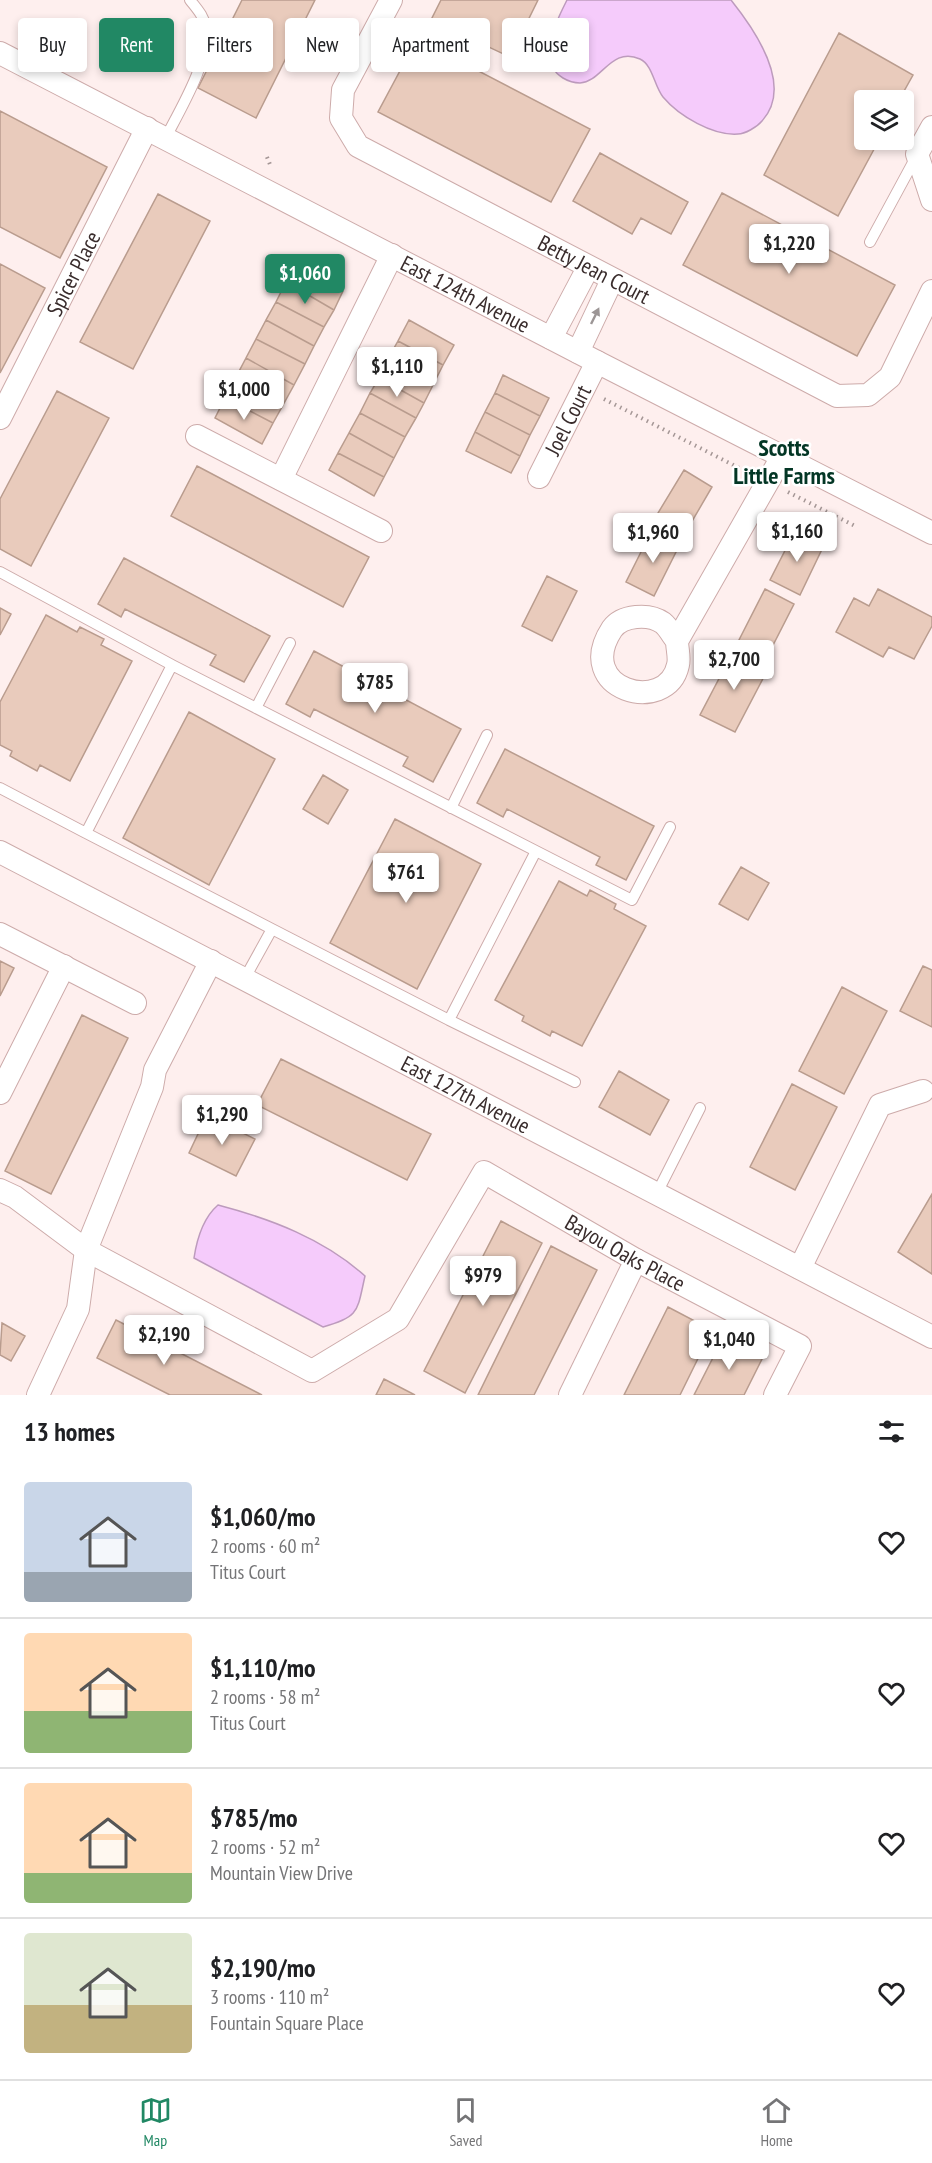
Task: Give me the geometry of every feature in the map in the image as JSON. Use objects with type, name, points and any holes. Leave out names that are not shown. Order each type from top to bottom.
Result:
[{"type":"street","name":"Betty Jean Court","points":[[391,0],[343,90],[341,118],[358,146],[837,396],[868,395],[890,377],[932,291]]},
{"type":"street","name":"East 124th Avenue","points":[[0,53],[157,132],[587,357],[932,532]]},
{"type":"street","points":[[932,127],[917,154],[932,200]]},
{"type":"street","name":"Spicer Place","points":[[0,418],[157,132]]},
{"type":"street","points":[[281,479],[392,255]]},
{"type":"street","points":[[551,338],[588,268]]},
{"type":"street","name":"Joel Court","points":[[539,477],[587,357],[612,280]]},
{"type":"street","points":[[197,436],[381,531]]},
{"type":"street","points":[[677,641],[770,483],[783,455]]},
{"type":"street","name":"East 127th Avenue","points":[[0,852],[932,1337]]},
{"type":"street","points":[[0,934],[135,1004]]},
{"type":"street","points":[[38,1395],[78,1309],[86,1250],[152,1087],[155,1070],[211,961]]},
{"type":"street","points":[[0,1093],[64,966]]},
{"type":"street","points":[[800,1268],[880,1105],[923,1091]]},
{"type":"street","name":"Bayou Oaks Place","points":[[86,1250],[312,1371],[398,1319],[484,1172],[636,1260],[800,1346],[775,1395]]},
{"type":"street","points":[[0,1190],[15,1197],[86,1250]]},
{"type":"street","points":[[570,1395],[636,1260]]},
{"type":"lane","points":[[157,132],[199,72],[207,31],[202,15],[190,0]]},
{"type":"lane","points":[[870,242],[917,154]]},
{"type":"lane","points":[[0,572],[172,665],[632,900],[670,827]]},
{"type":"lane","points":[[256,708],[290,643]]},
{"type":"lane","points":[[86,833],[172,665]]},
{"type":"lane","points":[[451,808],[487,735]]},
{"type":"lane","points":[[0,788],[449,1020],[575,1082]]},
{"type":"lane","points":[[449,1020],[536,851]]},
{"type":"lane","points":[[245,978],[272,929]]},
{"type":"lane","points":[[657,1193],[700,1108]]},
{"type":"path","points":[[598,396],[857,527]]},
{"type":"shaded area","points":[[567,0],[731,0],[760,42],[768,59],[773,75],[774,92],[771,107],[762,121],[754,128],[741,134],[718,132],[687,118],[678,111],[663,97],[648,66],[640,59],[630,56],[614,61],[588,81],[571,82],[556,72],[589,72],[589,18],[558,18]]},
{"type":"shaded area","points":[[218,1205],[296,1232],[349,1263],[365,1276],[355,1311],[344,1320],[323,1327],[194,1258],[202,1229],[208,1216]]},
{"type":"building","points":[[242,0],[315,0],[306,18],[285,18],[285,60],[256,118],[198,88],[206,72],[273,72],[273,18],[233,18]]},
{"type":"building","points":[[441,0],[538,0],[529,18],[502,18],[502,53],[490,48],[490,18],[432,18]]},
{"type":"building","points":[[839,33],[913,75],[905,90],[854,90],[854,150],[874,150],[838,216],[764,175]]},
{"type":"building","points":[[399,72],[480,72],[590,129],[551,202],[378,112]]},
{"type":"building","points":[[0,111],[107,167],[60,258],[0,227]]},
{"type":"building","points":[[600,153],[688,202],[671,234],[641,218],[632,234],[573,201]]},
{"type":"building","points":[[722,193],[895,285],[857,356],[683,265]]},
{"type":"building","points":[[158,194],[210,221],[133,369],[80,342]]},
{"type":"building","points":[[0,264],[45,288],[0,373]]},
{"type":"building","points":[[296,264],[343,291],[334,310],[286,282]]},
{"type":"building","points":[[286,282],[334,310],[324,327],[276,302]]},
{"type":"building","points":[[276,302],[324,327],[314,346],[266,320]]},
{"type":"building","points":[[266,320],[314,346],[305,364],[256,339]]},
{"type":"building","points":[[409,320],[454,345],[443,365],[398,341]]},
{"type":"building","points":[[256,339],[305,364],[294,385],[246,358]]},
{"type":"building","points":[[398,341],[443,365],[435,381],[388,359]]},
{"type":"building","points":[[246,358],[294,385],[283,405],[235,379]]},
{"type":"building","points":[[388,359],[435,381],[424,403],[379,378]]},
{"type":"building","points":[[503,375],[549,398],[540,416],[495,393]]},
{"type":"building","points":[[379,378],[424,403],[416,418],[370,393]]},
{"type":"building","points":[[235,379],[283,405],[273,423],[225,398]]},
{"type":"building","points":[[57,391],[109,418],[31,566],[0,549],[0,499]]},
{"type":"building","points":[[370,393],[416,418],[405,437],[360,413]]},
{"type":"building","points":[[495,393],[540,416],[530,435],[485,412]]},
{"type":"building","points":[[225,398],[273,423],[262,444],[215,418]]},
{"type":"building","points":[[485,412],[530,435],[520,456],[475,432]]},
{"type":"building","points":[[360,413],[405,437],[394,458],[349,433]]},
{"type":"building","points":[[475,432],[520,456],[511,473],[466,451]]},
{"type":"building","points":[[349,433],[394,458],[384,477],[338,453]]},
{"type":"building","points":[[338,453],[384,477],[374,496],[329,470]]},
{"type":"building","points":[[197,466],[369,557],[343,607],[171,516]]},
{"type":"building","points":[[684,470],[712,487],[684,535],[655,518]]},
{"type":"building","points":[[795,531],[824,545],[800,595],[770,580]]},
{"type":"building","points":[[651,532],[679,546],[654,596],[626,582]]},
{"type":"building","points":[[124,558],[270,636],[244,682],[210,665],[216,655],[125,609],[121,617],[98,604]]},
{"type":"building","points":[[547,576],[577,591],[552,641],[522,626]]},
{"type":"building","points":[[765,589],[794,604],[768,655],[739,640]]},
{"type":"building","points":[[878,589],[932,617],[932,626],[914,659],[889,647],[883,657],[836,632],[854,598],[869,606]]},
{"type":"building","points":[[0,608],[11,614],[0,635]]},
{"type":"building","points":[[46,615],[77,632],[80,627],[104,639],[101,645],[132,661],[70,781],[40,765],[37,771],[10,756],[12,751],[0,745],[0,702]]},
{"type":"building","points":[[734,650],[769,667],[735,732],[700,715]]},
{"type":"building","points":[[314,651],[461,729],[433,782],[403,766],[408,757],[314,709],[310,717],[286,704]]},
{"type":"building","points":[[189,712],[275,759],[209,885],[123,838]]},
{"type":"building","points":[[505,749],[654,826],[626,880],[596,865],[600,857],[507,809],[503,817],[477,803]]},
{"type":"building","points":[[323,775],[348,790],[328,824],[303,809]]},
{"type":"building","points":[[395,819],[481,864],[417,989],[330,943]]},
{"type":"building","points":[[741,867],[769,883],[748,920],[719,904]]},
{"type":"building","points":[[559,881],[587,896],[590,890],[616,904],[614,909],[646,926],[582,1046],[552,1031],[550,1036],[522,1021],[524,1016],[495,1000]]},
{"type":"building","points":[[0,961],[14,968],[0,996]]},
{"type":"building","points":[[923,966],[932,970],[932,1027],[900,1011]]},
{"type":"building","points":[[842,987],[887,1011],[844,1094],[799,1071]]},
{"type":"building","points":[[82,1015],[128,1038],[51,1194],[5,1171]]},
{"type":"building","points":[[281,1059],[431,1134],[407,1180],[257,1105]]},
{"type":"building","points":[[619,1071],[669,1100],[650,1135],[599,1107]]},
{"type":"building","points":[[792,1084],[837,1107],[795,1190],[750,1167]]},
{"type":"building","points":[[207,1115],[255,1139],[236,1176],[189,1153]]},
{"type":"building","points":[[932,1194],[932,1274],[898,1252]]},
{"type":"building","points":[[501,1221],[542,1243],[465,1393],[424,1371]]},
{"type":"building","points":[[551,1246],[597,1270],[534,1395],[478,1395]]},
{"type":"building","points":[[668,1307],[712,1330],[680,1395],[624,1395]]},
{"type":"building","points":[[116,1320],[262,1395],[170,1395],[97,1358]]},
{"type":"building","points":[[2,1323],[25,1336],[11,1361],[0,1355]]},
{"type":"building","points":[[723,1338],[762,1359],[744,1395],[694,1395]]},
{"type":"building","points":[[384,1379],[415,1395],[376,1395]]},
{"type":"district","name":"Scotts Little Farms","points":[[784,462]]}]
